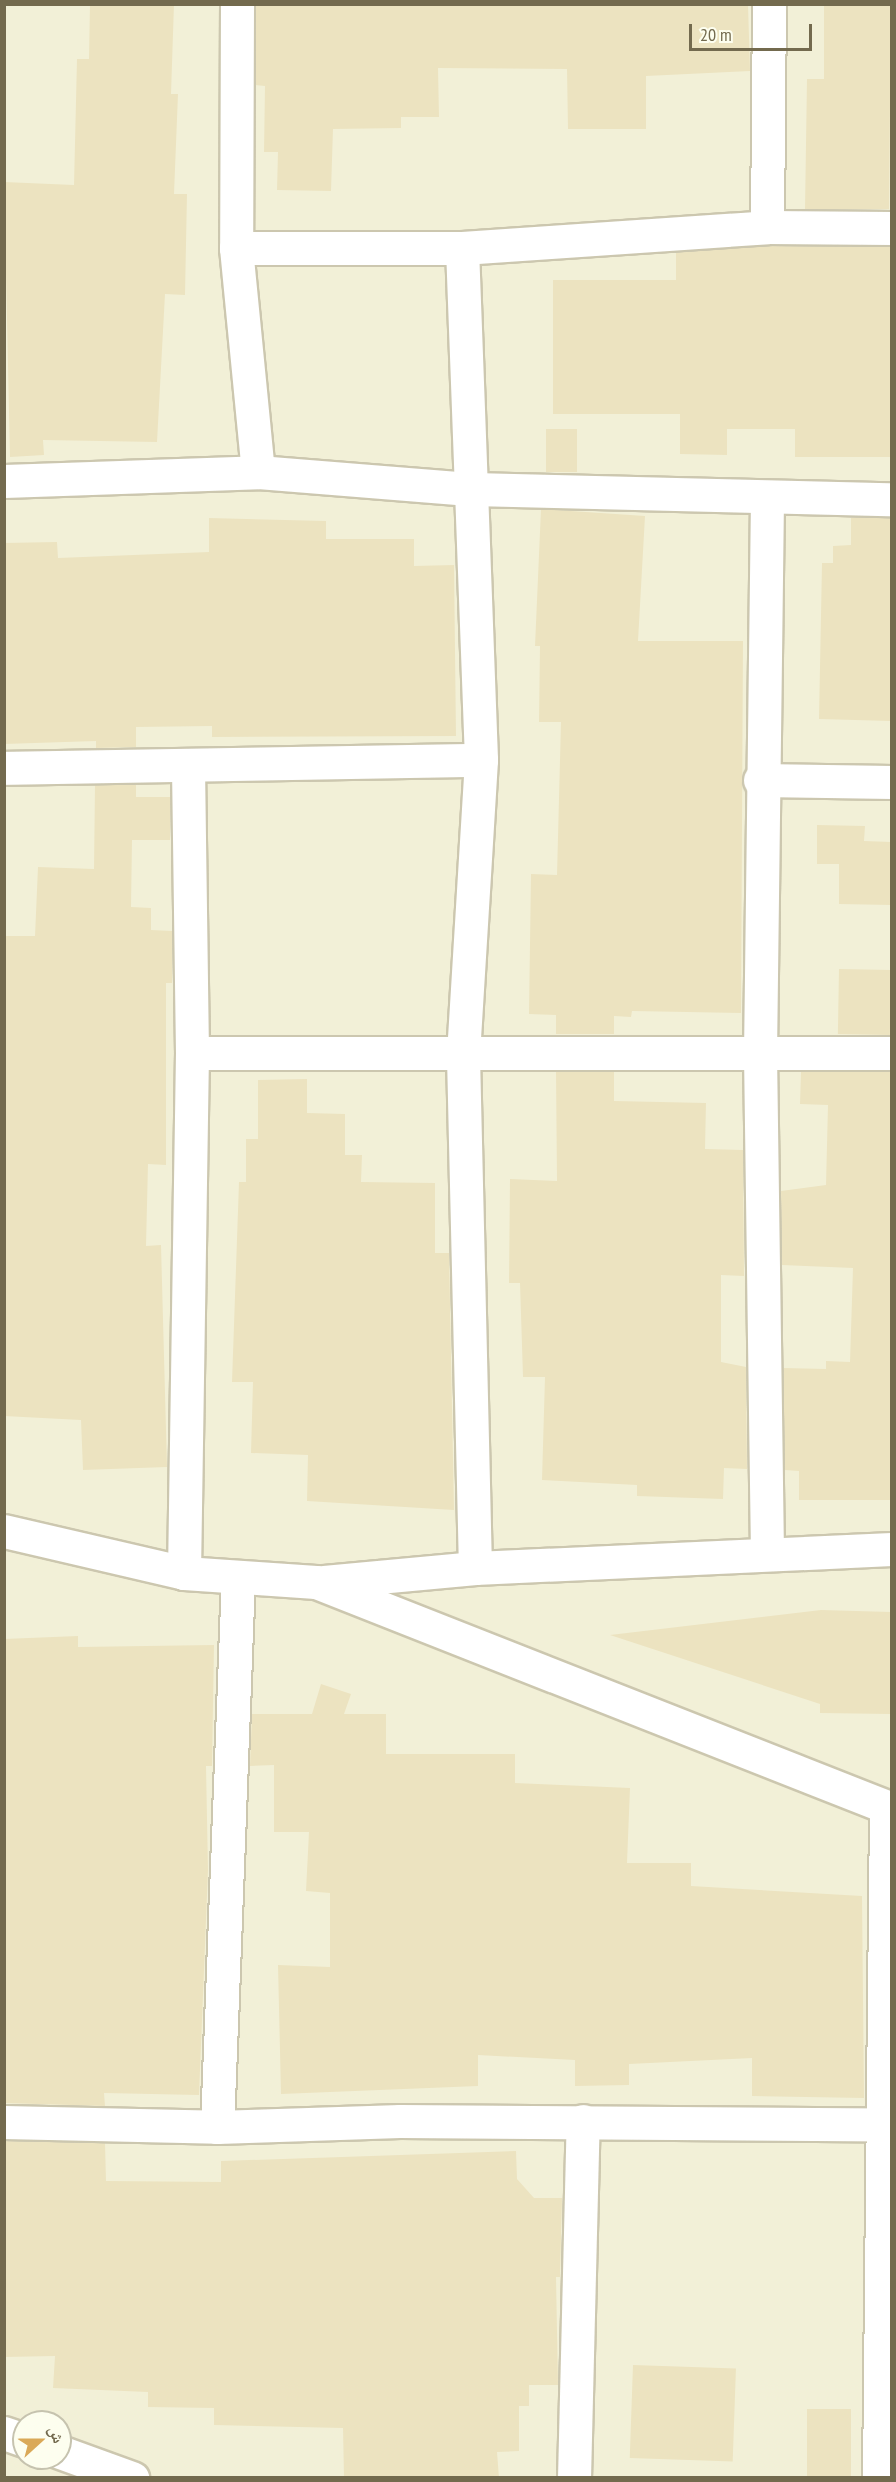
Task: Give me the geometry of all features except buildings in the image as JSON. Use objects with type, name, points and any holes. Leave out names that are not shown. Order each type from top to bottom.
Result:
[{"type":"street","points":[[237,4],[236,248],[258,472]]},
{"type":"street","points":[[767,227],[769,4]]},
{"type":"street","points":[[236,248],[462,248],[767,227],[891,228]]},
{"type":"street","points":[[462,248],[469,489],[481,760],[463,1056],[475,1568]]},
{"type":"street","points":[[4,481],[258,472],[469,489],[767,498],[891,499]]},
{"type":"street","points":[[767,498],[760,780],[760,1053],[767,1554]]},
{"type":"street","points":[[4,768],[481,760]]},
{"type":"street","points":[[184,1573],[192,1053],[188,766]]},
{"type":"street","points":[[760,780],[891,782]]},
{"type":"street","points":[[192,1053],[463,1056],[891,1053]]},
{"type":"street","points":[[4,1531],[184,1573],[316,1582],[475,1568],[891,1549]]},
{"type":"street","points":[[217,2127],[238,1577]]},
{"type":"street","points":[[316,1582],[889,1808],[885,2124],[877,2307],[879,2478]]},
{"type":"street","points":[[574,2478],[583,2121]]},
{"type":"street","points":[[4,2122],[217,2127],[583,2121],[885,2124]]},
{"type":"street","points":[[72,2456],[132,2478]]},
{"type":"shaded area","points":[[5,5],[891,5],[891,2477],[5,2478]]}]
